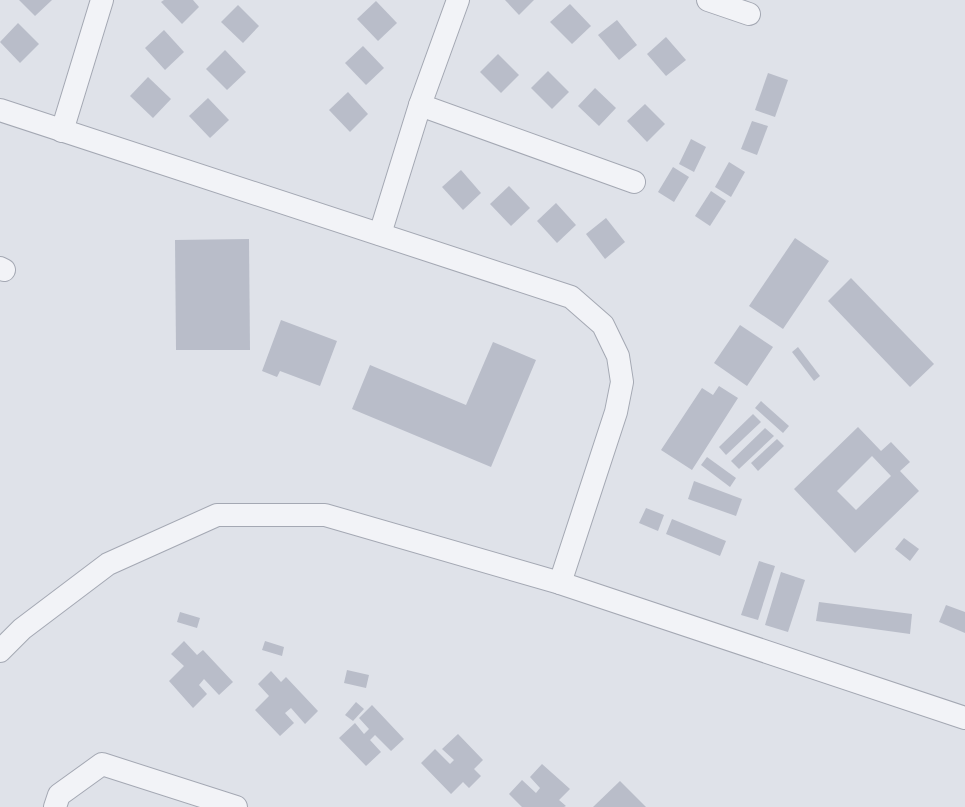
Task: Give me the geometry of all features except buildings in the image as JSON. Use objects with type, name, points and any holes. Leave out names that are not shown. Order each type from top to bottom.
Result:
[{"type":"street","points":[[62,131],[102,0]]},
{"type":"street","points":[[380,234],[420,105],[458,0]]},
{"type":"street","points":[[708,0],[749,14]]},
{"type":"street","points":[[420,105],[634,182]]},
{"type":"street","points":[[0,110],[571,297],[603,325],[618,356],[622,382],[616,412],[560,583]]},
{"type":"street","points":[[0,650],[22,629],[108,564],[217,515],[324,515],[560,583],[965,718]]},
{"type":"street","points":[[55,807],[59,795],[102,764],[236,807]]}]
